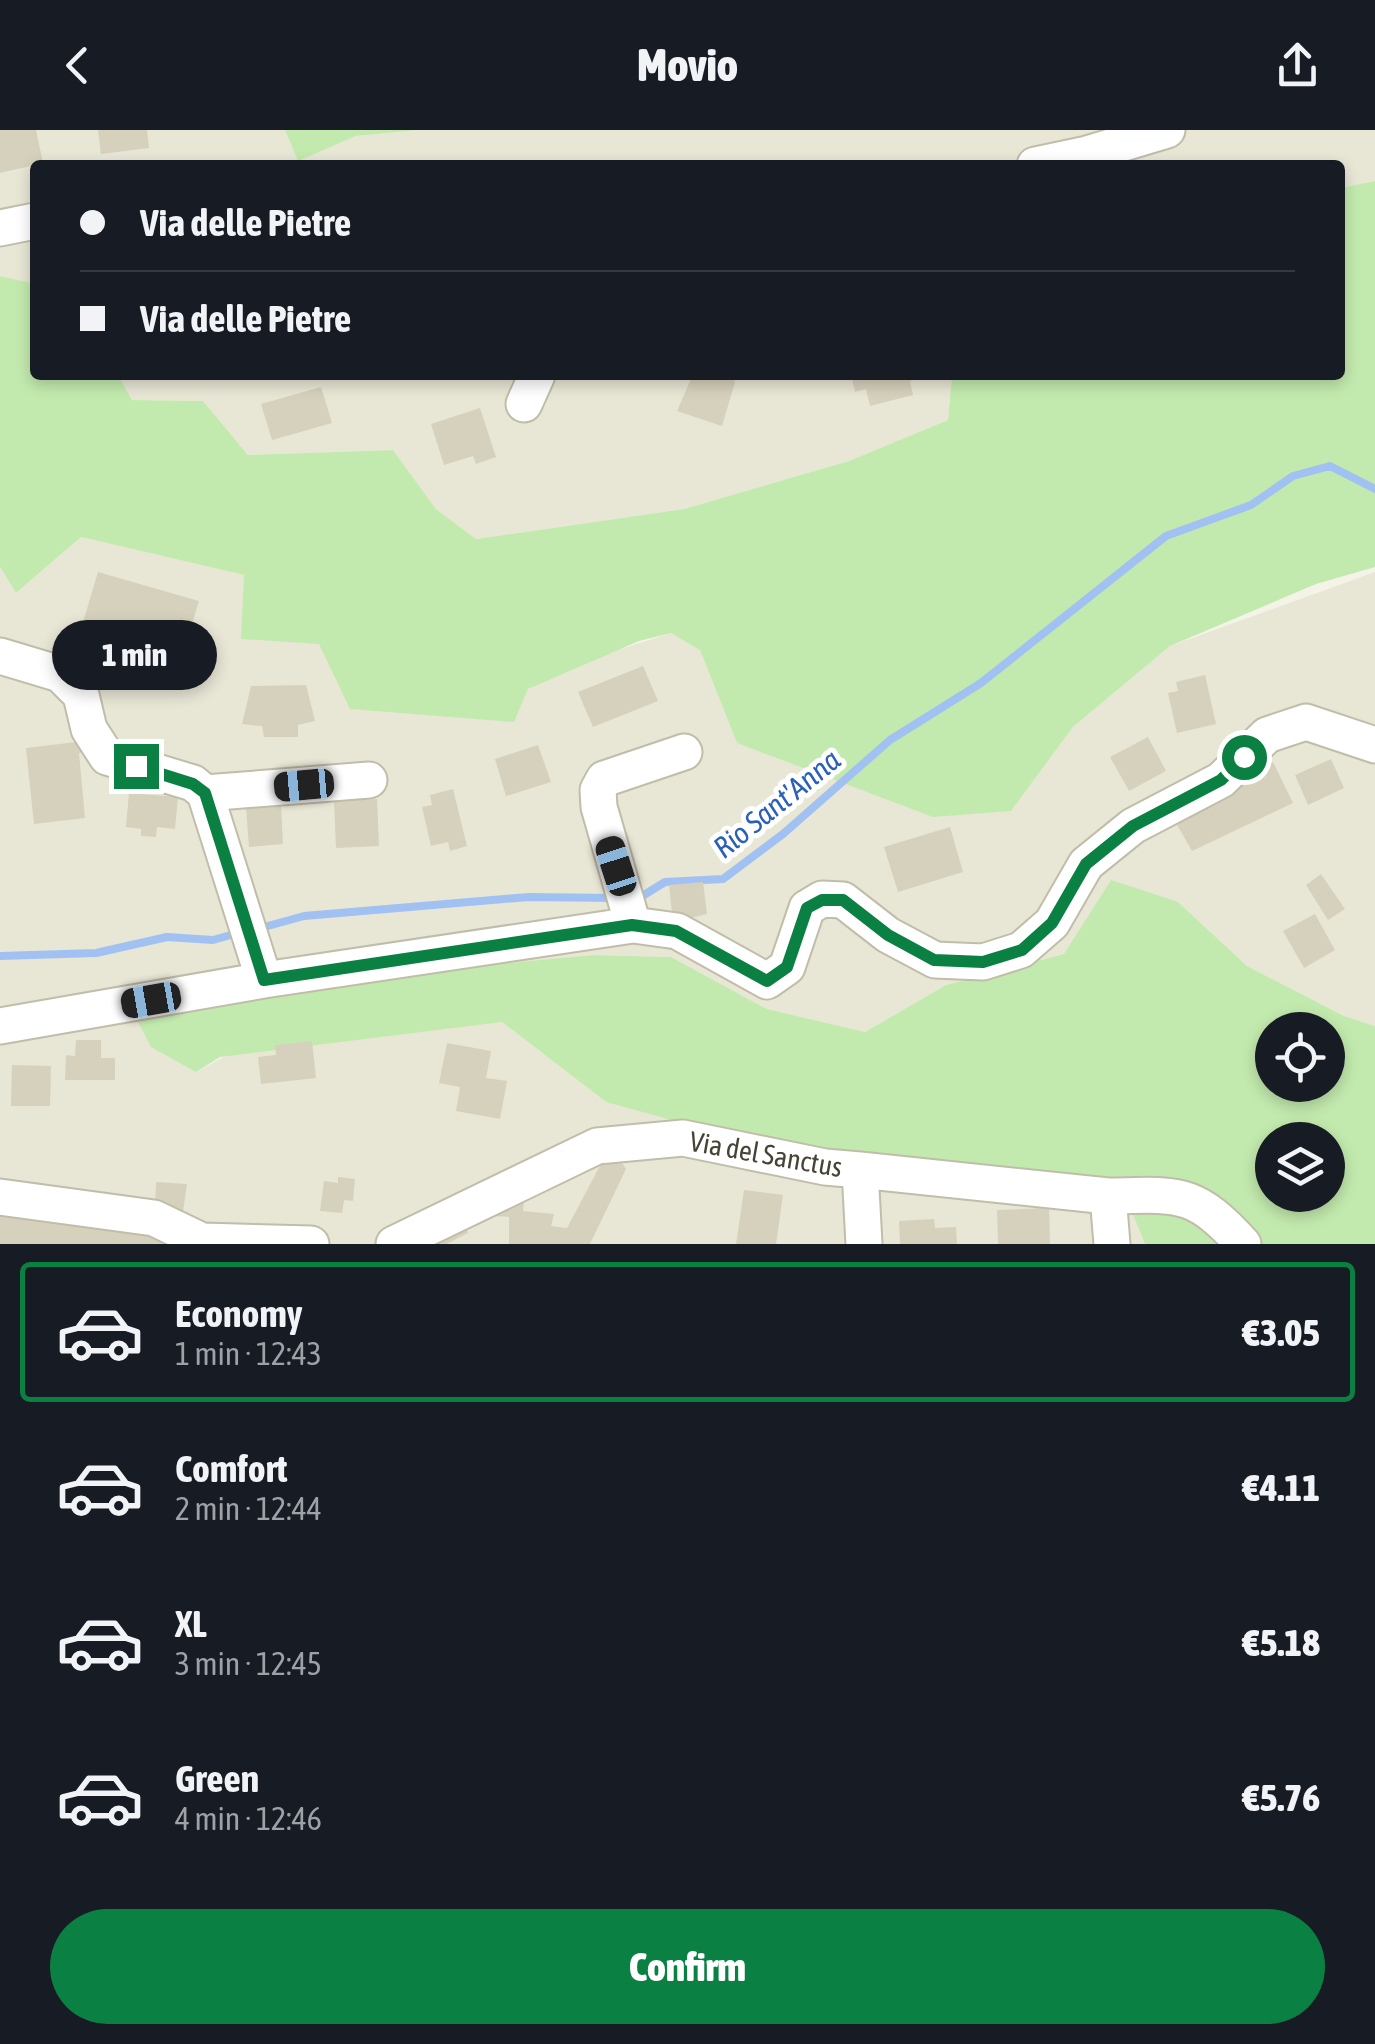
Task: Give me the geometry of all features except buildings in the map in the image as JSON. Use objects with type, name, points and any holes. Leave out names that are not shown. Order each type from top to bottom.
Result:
[{"type":"street","points":[[1059,160],[1166,130]]},
{"type":"street","points":[[0,228],[30,222]]},
{"type":"street","points":[[0,656],[60,674],[81,695],[89,730],[108,757],[193,784],[205,793],[263,972]]},
{"type":"street","points":[[0,1026],[263,972],[628,909],[767,981],[787,967],[807,908],[822,900],[843,900],[888,935],[934,960],[983,962],[1022,950],[1052,923],[1086,864],[1133,826],[1221,780],[1267,734],[1306,722],[1375,745]]},
{"type":"street","points":[[628,909],[599,808],[598,790],[604,780],[684,752]]},
{"type":"street","points":[[205,793],[369,780]]},
{"type":"street","name":"Via del Sanctus","points":[[394,1244],[597,1146],[683,1138],[825,1167],[1108,1196],[1167,1195],[1195,1202],[1217,1215],[1242,1244]]},
{"type":"street","name":"Via del Sanctus","points":[[860,1170],[864,1244]]},
{"type":"street","points":[[1108,1196],[1112,1244]]},
{"type":"street","points":[[0,1197],[154,1218],[202,1241],[311,1244]]},
{"type":"shaded area","points":[[0,130],[285,130],[298,160],[30,160],[30,283],[0,276]]},
{"type":"shaded area","points":[[418,130],[1375,130],[1375,181],[1345,187],[1345,160],[298,160],[356,136]]},
{"type":"shaded area","points":[[121,380],[952,380],[948,420],[849,461],[684,509],[476,539],[436,509],[393,450],[248,455],[203,401],[132,400]]},
{"type":"shaded area","points":[[81,537],[244,575],[319,643],[527,690],[587,660],[671,633],[700,649],[737,743],[1011,811],[1073,727],[1170,646],[1375,572],[1375,1026],[1345,1016],[1345,1012],[1336,1012],[1247,966],[1178,902],[1064,954],[946,985],[865,1032],[767,1009],[671,957],[594,955],[0,1018],[0,567],[16,593]]},
{"type":"shaded area","points":[[132,1010],[196,1072],[259,1038],[502,1022],[606,1102],[1119,1181],[1145,1244],[0,1244],[0,1035]]},
{"type":"green space","points":[[285,130],[418,130],[356,136],[298,160]]},
{"type":"green space","points":[[1375,181],[1375,567],[1316,584],[1170,646],[1073,727],[1011,811],[933,817],[737,743],[700,650],[671,633],[639,641],[528,689],[514,722],[350,709],[319,644],[241,639],[244,575],[81,537],[16,593],[0,567],[0,276],[30,283],[30,380],[121,380],[132,400],[203,401],[248,455],[393,450],[436,509],[476,539],[684,509],[849,461],[948,420],[952,380],[1345,380],[1345,187]]},
{"type":"green space","points":[[1111,880],[1178,902],[1247,966],[1336,1012],[1255,1012],[1255,1102],[1345,1102],[1345,1016],[1375,1026],[1375,1244],[1145,1244],[1119,1181],[789,1152],[606,1102],[502,1022],[220,1057],[196,1072],[151,1047],[132,1010],[312,981],[594,955],[671,957],[767,1009],[865,1032],[946,985],[1064,954]]},
{"type":"waterway","name":"Rio Sant'Anna","points":[[634,898],[665,882],[723,879],[783,834],[890,740],[981,683],[1166,536],[1251,505],[1293,476],[1330,466],[1375,489]]},
{"type":"waterway","name":"Rio Sant'Anna","points":[[257,929],[304,916],[529,897],[615,898]]},
{"type":"waterway","name":"Rio Sant'Anna","points":[[0,956],[96,953],[167,937],[213,940],[238,933]]},
{"type":"route","points":[[136,766],[193,784],[205,793],[264,980],[632,925],[676,931],[767,981],[787,967],[807,908],[822,900],[843,900],[888,935],[934,960],[983,962],[1022,950],[1052,923],[1086,864],[1133,826],[1221,780],[1244,757]]}]
